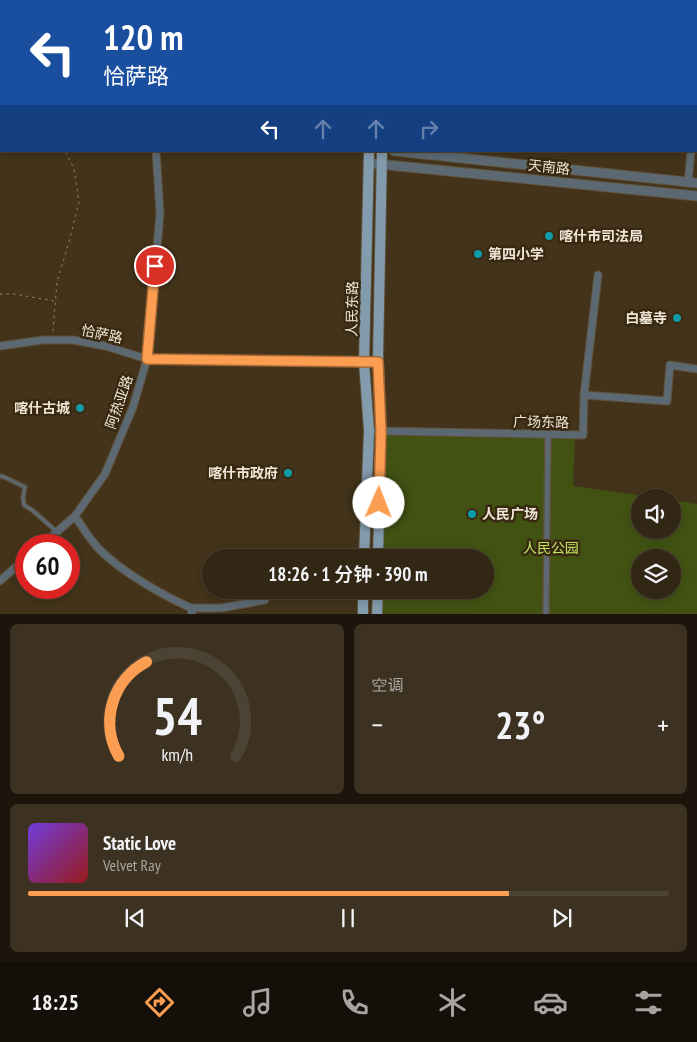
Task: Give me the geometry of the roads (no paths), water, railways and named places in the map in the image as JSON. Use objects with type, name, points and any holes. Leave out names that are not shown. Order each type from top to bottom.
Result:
[{"type":"main road","name":"人民东路","points":[[364,549],[369,431],[364,362],[368,152]]},
{"type":"main road","name":"人民东路","points":[[378,549],[381,431],[378,362],[382,152]]},
{"type":"main road","points":[[363,599],[363,614]]},
{"type":"main road","points":[[377,614],[378,599]]},
{"type":"street","name":"阿热亚路","points":[[55,534],[75,516],[105,474],[133,407],[147,359],[160,213],[156,152]]},
{"type":"street","name":"天南路","points":[[403,152],[692,183]]},
{"type":"street","points":[[691,152],[692,183]]},
{"type":"street","name":"天南路","points":[[368,163],[697,196]]},
{"type":"street","name":"广场东路","points":[[369,431],[583,435],[584,395],[598,276]]},
{"type":"street","name":"恰萨路","points":[[0,346],[43,340],[73,340],[105,346],[147,359],[378,362]]},
{"type":"street","points":[[584,395],[667,401],[670,365],[697,368]]},
{"type":"street","points":[[546,614],[548,434]]},
{"type":"street","points":[[75,516],[101,551],[129,573],[191,611],[265,600]]},
{"type":"street","points":[[0,581],[15,568]]},
{"type":"lane","points":[[0,476],[24,487],[24,506],[32,510],[57,532]]},
{"type":"place","name":"喀什市司法局","points":[[549,236]]},
{"type":"place","name":"第四小学","points":[[478,254]]},
{"type":"place","name":"白墓寺","points":[[677,318]]},
{"type":"place","name":"喀什古城","points":[[80,408]]},
{"type":"place","name":"喀什市政府","points":[[288,473]]},
{"type":"place","name":"人民广场","points":[[472,514]]},
{"type":"park label","name":"人民公园","points":[[551,548]]}]
